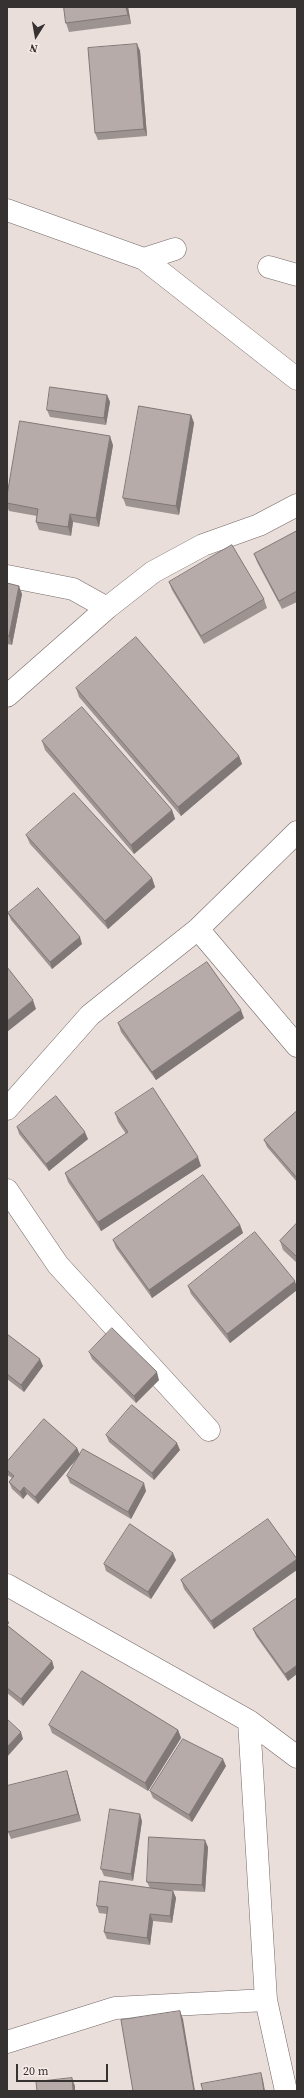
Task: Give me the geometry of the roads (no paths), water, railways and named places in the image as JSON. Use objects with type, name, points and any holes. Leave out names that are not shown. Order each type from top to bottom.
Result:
[{"type":"street","points":[[7,210],[144,259],[297,379]]},
{"type":"street","points":[[144,259],[175,249]]},
{"type":"street","points":[[269,267],[297,275]]},
{"type":"street","points":[[7,696],[106,608],[153,572],[203,545],[259,525],[297,505]]},
{"type":"street","points":[[7,576],[73,589],[106,608]]},
{"type":"street","points":[[7,1110],[90,1015],[198,929],[297,832]]},
{"type":"street","points":[[198,929],[297,1046]]},
{"type":"street","points":[[7,1190],[58,1265],[209,1430]]},
{"type":"street","points":[[7,1585],[249,1721],[297,1757]]},
{"type":"street","points":[[249,1721],[266,2000],[286,2091]]},
{"type":"street","points":[[7,2042],[115,2008],[266,2000]]}]
